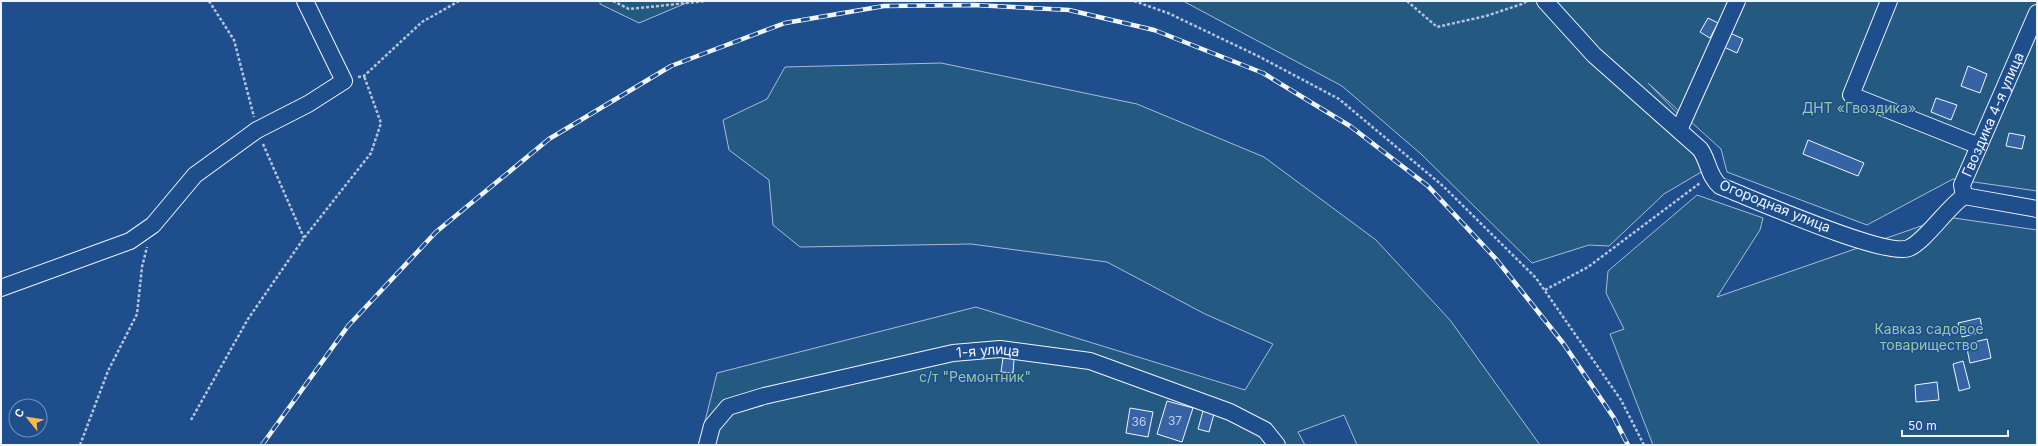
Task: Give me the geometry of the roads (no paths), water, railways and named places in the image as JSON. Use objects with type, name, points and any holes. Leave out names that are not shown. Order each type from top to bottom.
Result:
[{"type":"street","points":[[1,288],[130,241],[153,225],[195,175],[257,130],[308,104],[344,81],[305,1]]},
{"type":"street","name":"Огородная улица","points":[[1545,1],[1594,55],[1679,130],[1704,156],[1713,180],[1720,186],[1847,236],[1898,250],[1909,248],[1917,242],[1956,201],[1964,196]]},
{"type":"street","points":[[1679,130],[1736,1]]},
{"type":"street","points":[[1889,1],[1851,94],[1979,146]]},
{"type":"street","name":"Гвоздика 4-я улица","points":[[1964,196],[1962,185],[2037,12]]},
{"type":"street","points":[[1964,196],[2037,209]]},
{"type":"street","name":"1-я улица","points":[[707,445],[712,426],[728,407],[764,396],[953,353],[1000,349],[1090,361],[1230,412],[1265,430],[1277,445]]},
{"type":"railway","points":[[262,445],[348,326],[436,232],[549,139],[671,66],[785,23],[884,6],[974,5],[1069,10],[1154,30],[1263,73],[1350,126],[1428,186],[1496,259],[1563,343],[1614,418],[1628,445]]},
{"type":"park label","name":"ДНТ «Гвоздика»","points":[[1859,108]]},
{"type":"park label","name":"Кавказ садовое товарищество","points":[[1929,338]]},
{"type":"park label","name":"с/т \"Ремонтник\"","points":[[975,377]]}]
